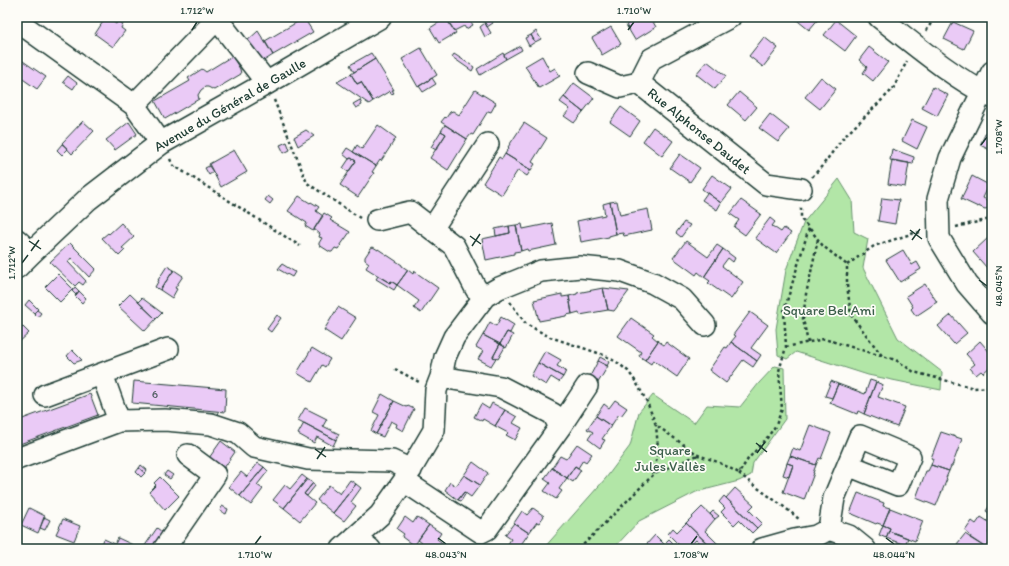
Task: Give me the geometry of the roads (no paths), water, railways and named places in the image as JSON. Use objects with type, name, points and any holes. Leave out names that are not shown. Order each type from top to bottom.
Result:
[{"type":"main road","name":"Avenue du Général de Gaulle","points":[[22,254],[88,199],[161,143],[380,17]]},
{"type":"street","name":"Rue Alphonse Daudet","points":[[730,17],[652,59],[639,83],[766,184],[800,189]]},
{"type":"street","points":[[879,17],[961,79],[987,94]]},
{"type":"street","points":[[17,20],[134,105],[161,143]]},
{"type":"street","points":[[134,105],[211,20],[267,83]]},
{"type":"street","points":[[992,72],[987,94],[950,158],[938,199],[939,238],[967,284],[992,313]]},
{"type":"street","points":[[588,73],[620,87],[639,83]]},
{"type":"street","points":[[432,229],[488,144]]},
{"type":"street","points":[[377,220],[410,212],[454,246],[476,289],[492,292]]},
{"type":"street","points":[[356,545],[408,475],[434,430],[438,384],[445,357],[454,337],[492,292],[542,272],[580,267],[620,271],[653,283],[682,299],[705,325]]},
{"type":"street","points":[[45,395],[168,349]]},
{"type":"street","points":[[102,374],[120,422]]},
{"type":"street","points":[[438,384],[501,387],[553,414],[560,427]]},
{"type":"street","points":[[17,459],[120,422],[165,420],[211,424],[238,433],[254,447],[308,459],[392,461],[482,532],[488,529],[587,386]]},
{"type":"street","points":[[164,549],[215,475],[188,455]]},
{"type":"street","points":[[823,533],[834,498],[848,465]]},
{"type":"street","points":[[762,549],[823,533],[849,536],[865,549]]},
{"type":"park label","name":"Square Bel Ami","points":[[829,310]]},
{"type":"park label","name":"Square Jules Vallès","points":[[670,458]]}]
